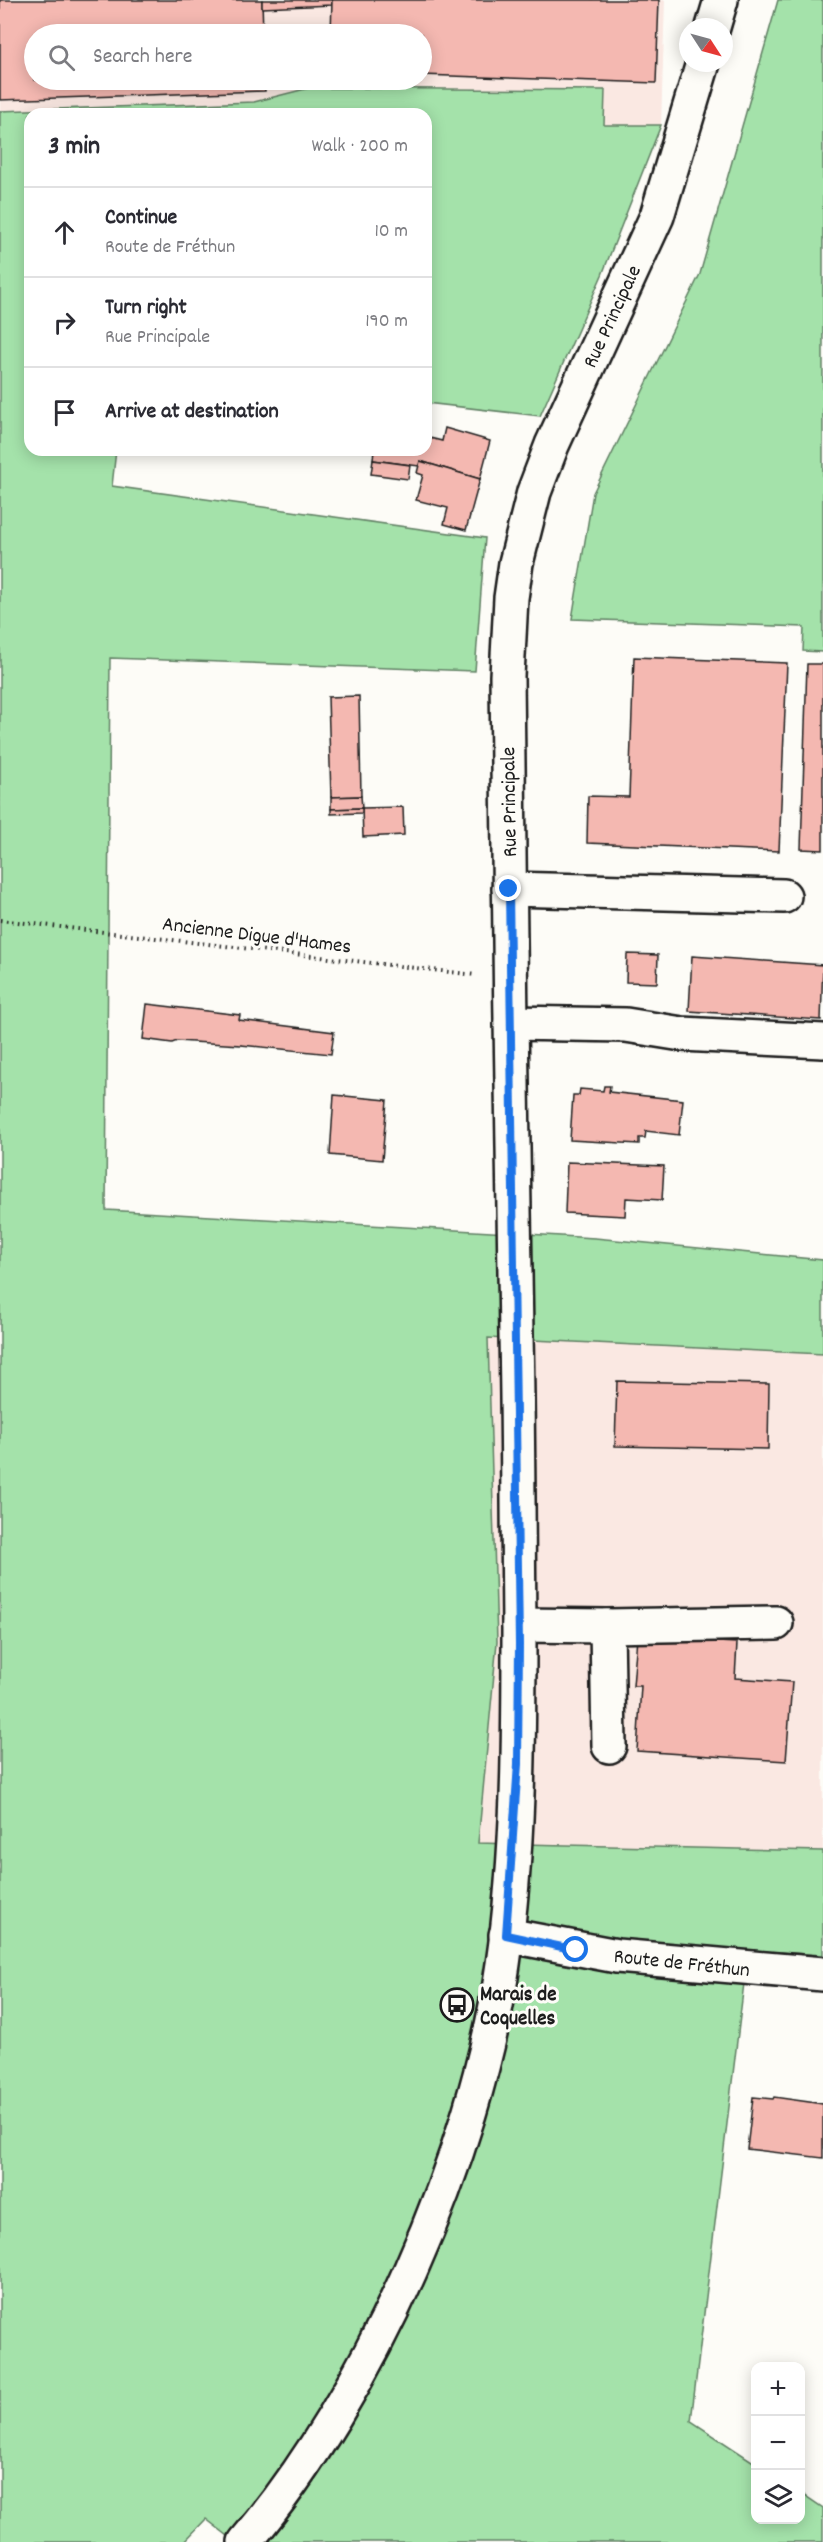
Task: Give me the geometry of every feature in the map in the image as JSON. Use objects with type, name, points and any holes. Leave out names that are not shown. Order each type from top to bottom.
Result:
[{"type":"street","points":[[716,18],[721,0]]},
{"type":"street","name":"Rue Principale","points":[[248,2539],[307,2459],[340,2405],[418,2253],[463,2130],[498,1995],[506,1935],[518,1764],[519,1625],[509,889],[508,631],[511,598],[525,525],[552,445],[657,216],[700,72]]},
{"type":"street","points":[[509,889],[784,896]]},
{"type":"street","points":[[511,1023],[626,1025],[682,1034],[823,1041]]},
{"type":"street","points":[[519,1625],[776,1623]]},
{"type":"street","points":[[608,1626],[609,1746]]},
{"type":"street","name":"Route de Fréthun","points":[[506,1935],[617,1956],[823,1974]]},
{"type":"path","name":"Ancienne Digue d'Hames","points":[[0,920],[510,978]]},
{"type":"shaded area","points":[[0,0],[665,0],[661,125],[603,125],[605,90],[432,89],[432,24],[24,24],[24,90],[301,90],[254,102],[24,108],[24,110],[0,111]]},
{"type":"shaded area","points":[[488,1338],[823,1354],[823,1851],[478,1844],[497,1642]]},
{"type":"green space","points":[[778,0],[823,0],[823,652],[803,651],[804,627],[572,619],[593,493],[700,274]]},
{"type":"green space","points":[[301,90],[605,90],[604,125],[661,125],[602,275],[540,416],[432,404],[432,108],[85,108],[254,102]]},
{"type":"green space","points":[[24,110],[24,456],[115,456],[112,486],[485,538],[475,671],[110,658],[106,1210],[595,1238],[823,1260],[823,1354],[488,1338],[497,1642],[478,1843],[823,1851],[823,1955],[748,1950],[691,2421],[751,2460],[751,2524],[805,2524],[805,2496],[823,2508],[823,2542],[236,2542],[206,2519],[184,2542],[0,2542],[0,111]]},
{"type":"building","points":[[0,0],[262,0],[263,24],[24,24],[24,90],[265,91],[0,100]]},
{"type":"building","points":[[262,0],[332,0],[332,5],[262,8]]},
{"type":"building","points":[[332,0],[659,0],[656,83],[432,75],[432,24],[331,24]]},
{"type":"building","points":[[445,428],[490,441],[480,479],[420,461],[419,466],[373,460],[373,456],[432,456],[432,438],[442,441]]},
{"type":"building","points":[[373,460],[410,465],[408,479],[371,474]]},
{"type":"building","points":[[420,461],[480,479],[466,530],[444,524],[448,508],[416,500],[423,475],[417,473]]},
{"type":"building","points":[[634,657],[787,663],[779,851],[587,843],[588,796],[629,797]]},
{"type":"building","points":[[807,664],[823,664],[823,850],[801,849]]},
{"type":"building","points":[[359,696],[361,796],[331,797],[328,697]]},
{"type":"building","points":[[361,796],[362,808],[331,809],[331,797]]},
{"type":"building","points":[[403,807],[404,835],[363,837],[362,808]]},
{"type":"building","points":[[362,808],[362,813],[331,814],[331,809]]},
{"type":"building","points":[[627,954],[658,955],[657,983],[626,982]]},
{"type":"building","points":[[692,956],[823,965],[821,1020],[689,1011]]},
{"type":"building","points":[[147,1004],[240,1015],[239,1020],[334,1032],[331,1054],[241,1045],[177,1041],[172,1043],[143,1039]]},
{"type":"building","points":[[604,1086],[610,1086],[609,1092],[683,1100],[679,1135],[646,1131],[645,1138],[639,1138],[639,1144],[570,1140],[573,1095],[579,1095],[580,1089],[603,1091]]},
{"type":"building","points":[[334,1095],[387,1100],[382,1160],[330,1155]]},
{"type":"building","points":[[567,1162],[664,1166],[662,1200],[626,1198],[625,1216],[565,1213]]},
{"type":"building","points":[[617,1381],[769,1384],[768,1449],[615,1446]]},
{"type":"building","points":[[637,1638],[737,1643],[735,1678],[792,1682],[786,1761],[637,1751],[641,1686],[633,1686]]},
{"type":"building","points":[[753,2097],[773,2099],[774,2097],[823,2104],[823,2158],[747,2149]]},
{"type":"place","name":"Marais de Coquelles","points":[[457,2005]]},
{"type":"route","points":[[509,889],[519,1644],[518,1764],[506,1935],[576,1950]]}]
